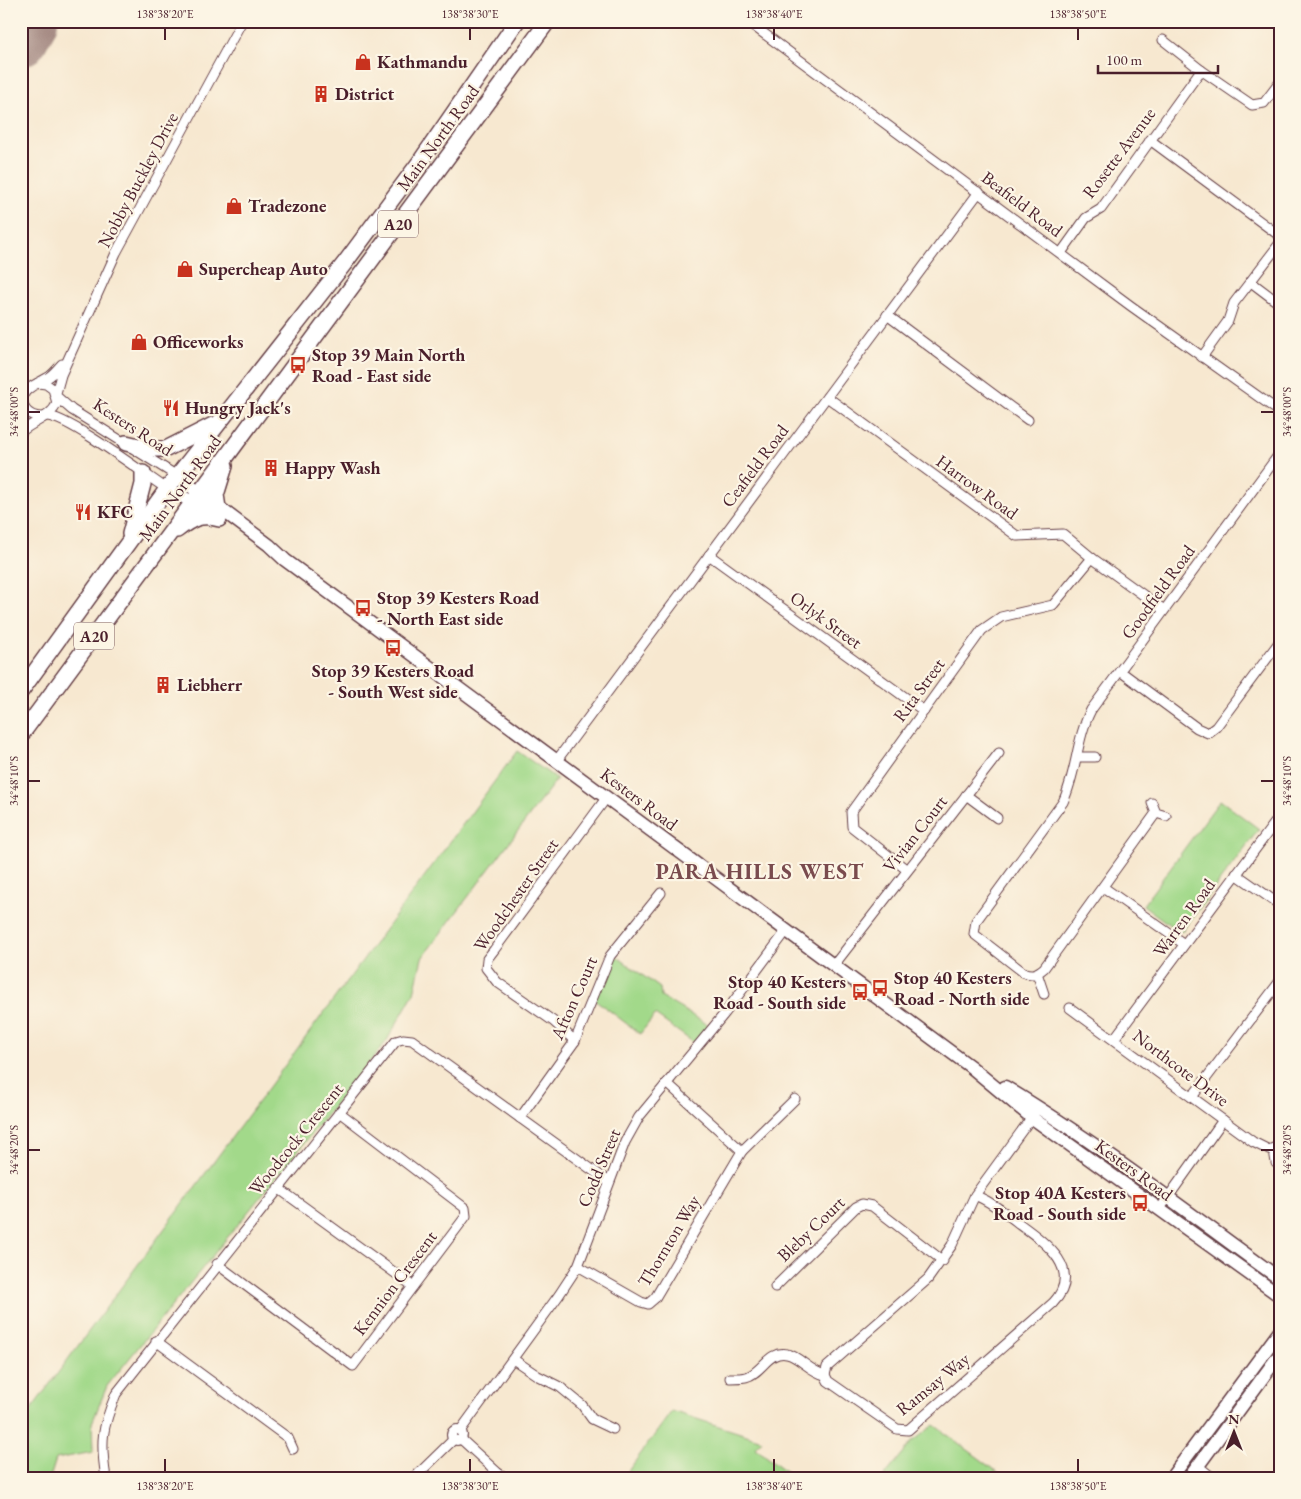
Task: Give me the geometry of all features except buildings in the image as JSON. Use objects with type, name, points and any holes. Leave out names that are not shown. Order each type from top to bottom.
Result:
[{"type":"highway","name":"Main North Road","points":[[21,691],[167,489],[344,264],[419,163],[517,21]]},
{"type":"highway","name":"Main North Road","points":[[21,735],[548,21]]},
{"type":"highway","points":[[126,443],[166,449],[218,422]]},
{"type":"highway","points":[[167,538],[197,517],[219,513],[217,494],[229,453]]},
{"type":"highway","points":[[126,545],[136,514],[143,473]]},
{"type":"main road","name":"Kesters Road","points":[[177,476],[196,497],[269,545],[286,560],[1034,1112],[1159,1210],[1280,1296]]},
{"type":"main road","name":"Kesters Road","points":[[167,489],[196,497]]},
{"type":"main road","name":"Kesters Road","points":[[1034,1112],[1167,1197],[1280,1280]]},
{"type":"main road","points":[[1171,1478],[1280,1331]]},
{"type":"main road","points":[[1189,1478],[1280,1354]]},
{"type":"main road","points":[[1186,1457],[1198,1466]]},
{"type":"street","name":"Nobby Buckley Drive","points":[[56,395],[68,357],[116,253],[242,21]]},
{"type":"street","name":"Beafield Road","points":[[747,21],[1202,357],[1280,412]]},
{"type":"street","points":[[1163,40],[1201,70],[1252,105],[1264,104],[1280,82]]},
{"type":"street","name":"Rosette Avenue","points":[[1062,253],[1086,218],[1101,209],[1201,70]]},
{"type":"street","points":[[1150,140],[1280,236]]},
{"type":"street","name":"Ceafield Road","points":[[558,760],[979,192]]},
{"type":"street","points":[[1202,357],[1228,321],[1234,303],[1280,243]]},
{"type":"street","points":[[1251,282],[1280,304]]},
{"type":"street","points":[[887,315],[1028,420]]},
{"type":"street","name":"Nobby Buckley Drive","points":[[37,383],[55,372],[68,357]]},
{"type":"street","points":[[21,432],[45,416],[55,408],[56,395],[50,386],[37,383],[30,386],[25,393],[23,401],[25,408],[35,416],[45,416]]},
{"type":"street","name":"Kesters Road","points":[[56,395],[72,410],[177,476]]},
{"type":"street","name":"Harrow Road","points":[[826,397],[1017,536],[1063,534],[1092,558],[1164,610]]},
{"type":"street","points":[[21,419],[25,408]]},
{"type":"street","name":"Kesters Road","points":[[45,416],[54,416],[83,432],[167,489]]},
{"type":"street","name":"Goodfield Road","points":[[1037,973],[1029,975],[1023,972],[978,940],[974,934],[976,921],[1063,802],[1072,781],[1083,726],[1091,710],[1280,453]]},
{"type":"street","name":"Orlyk Street","points":[[709,555],[924,711]]},
{"type":"street","name":"Rita Street","points":[[907,870],[852,827],[851,812],[982,630],[1001,616],[1053,605],[1092,558]]},
{"type":"street","points":[[1120,671],[1197,728],[1208,733],[1216,727],[1280,641]]},
{"type":"street","name":"Vivian Court","points":[[834,965],[998,752]]},
{"type":"street","points":[[1077,757],[1095,758]]},
{"type":"street","name":"Vivian Court","points":[[966,794],[997,818]]},
{"type":"street","name":"Woodchester Street","points":[[575,1041],[553,1022],[497,982],[486,968],[488,959],[494,950],[607,797]]},
{"type":"street","points":[[1152,803],[1156,814]]},
{"type":"street","points":[[1044,994],[1037,973],[1044,968],[1156,814]]},
{"type":"street","points":[[1156,814],[1166,816]]},
{"type":"street","name":"Warren Road","points":[[1114,1039],[1280,816]]},
{"type":"street","points":[[1236,874],[1280,905]]},
{"type":"street","points":[[1103,887],[1184,944]]},
{"type":"street","name":"Afton Court","points":[[520,1118],[575,1041],[610,956],[661,892]]},
{"type":"street","name":"Codd Street","points":[[414,1478],[458,1437],[578,1266],[625,1142],[639,1117],[725,1013],[787,930]]},
{"type":"street","points":[[1192,1097],[1280,981]]},
{"type":"street","name":"Northcote Drive","points":[[1070,1008],[1261,1148],[1277,1147],[1276,1162]]},
{"type":"street","name":"Woodcock Crescent","points":[[106,1478],[101,1449],[104,1422],[116,1394],[217,1264],[396,1041],[412,1040],[609,1182]]},
{"type":"street","points":[[667,1083],[742,1151]]},
{"type":"street","name":"Thornton Way","points":[[578,1266],[641,1302],[648,1304],[655,1298],[742,1151],[795,1100]]},
{"type":"street","name":"Kennion Crescent","points":[[217,1264],[354,1366],[466,1216],[465,1208],[339,1112]]},
{"type":"street","points":[[825,1375],[827,1367],[834,1359],[928,1279],[943,1262],[975,1195],[1034,1112]]},
{"type":"street","points":[[1159,1210],[1223,1120]]},
{"type":"street","points":[[278,1188],[413,1286]]},
{"type":"street","name":"Ramsay Way","points":[[730,1378],[747,1377],[756,1372],[768,1359],[781,1354],[788,1354],[813,1372],[825,1375],[834,1386],[897,1429],[908,1430],[1059,1297],[1065,1282],[1064,1272],[1054,1252],[1044,1242],[1004,1212],[975,1195]]},
{"type":"street","name":"Bleby Court","points":[[775,1287],[856,1206],[862,1204],[872,1206],[943,1262]]},
{"type":"street","points":[[156,1342],[288,1438],[293,1449]]},
{"type":"street","points":[[514,1359],[538,1376],[560,1387],[582,1405],[592,1419],[613,1429]]},
{"type":"street","points":[[458,1437],[506,1478]]},
{"type":"street","points":[[1198,1466],[1213,1478]]},
{"type":"street","points":[[143,1478],[172,1478]]},
{"type":"green space","points":[[517,751],[557,779],[422,958],[414,993],[386,1042],[107,1386],[92,1423],[93,1452],[56,1459],[50,1478],[21,1478],[21,1423]]},
{"type":"green space","points":[[1220,800],[1259,829],[1183,930],[1179,932],[1143,905]]},
{"type":"green space","points":[[612,953],[660,988],[661,997],[712,1027],[697,1045],[655,1015],[640,1034],[593,998]]},
{"type":"green space","points":[[672,1411],[762,1440],[755,1448],[795,1478],[623,1478]]},
{"type":"green space","points":[[934,1425],[1006,1478],[883,1478],[912,1442]]},
{"type":"taxiway","points":[[21,37],[30,21]]},
{"type":"runway","points":[[21,39],[31,21]]},
{"type":"place","name":"Kathmandu","points":[[363,62]]},
{"type":"place","name":"District","points":[[321,94]]},
{"type":"place","name":"Tradezone","points":[[234,206]]},
{"type":"place","name":"Supercheap Auto","points":[[185,269]]},
{"type":"place","name":"Officeworks","points":[[139,342]]},
{"type":"place","name":"Stop 39 Main North Road - East side","points":[[298,365]]},
{"type":"place","name":"Hungry Jack's","points":[[171,408]]},
{"type":"place","name":"Happy Wash","points":[[271,468]]},
{"type":"place","name":"KFC","points":[[83,512]]},
{"type":"place","name":"Stop 39 Kesters Road - North East side","points":[[363,608]]},
{"type":"place","name":"Stop 39 Kesters Road - South West side","points":[[393,648]]},
{"type":"place","name":"Liebherr","points":[[163,685]]},
{"type":"place","name":"Stop 40 Kesters Road - North side","points":[[880,988]]},
{"type":"place","name":"Stop 40 Kesters Road - South side","points":[[860,992]]},
{"type":"place","name":"Stop 40A Kesters Road - South side","points":[[1140,1203]]},
{"type":"district","name":"PARA HILLS WEST","points":[[760,871]]}]
